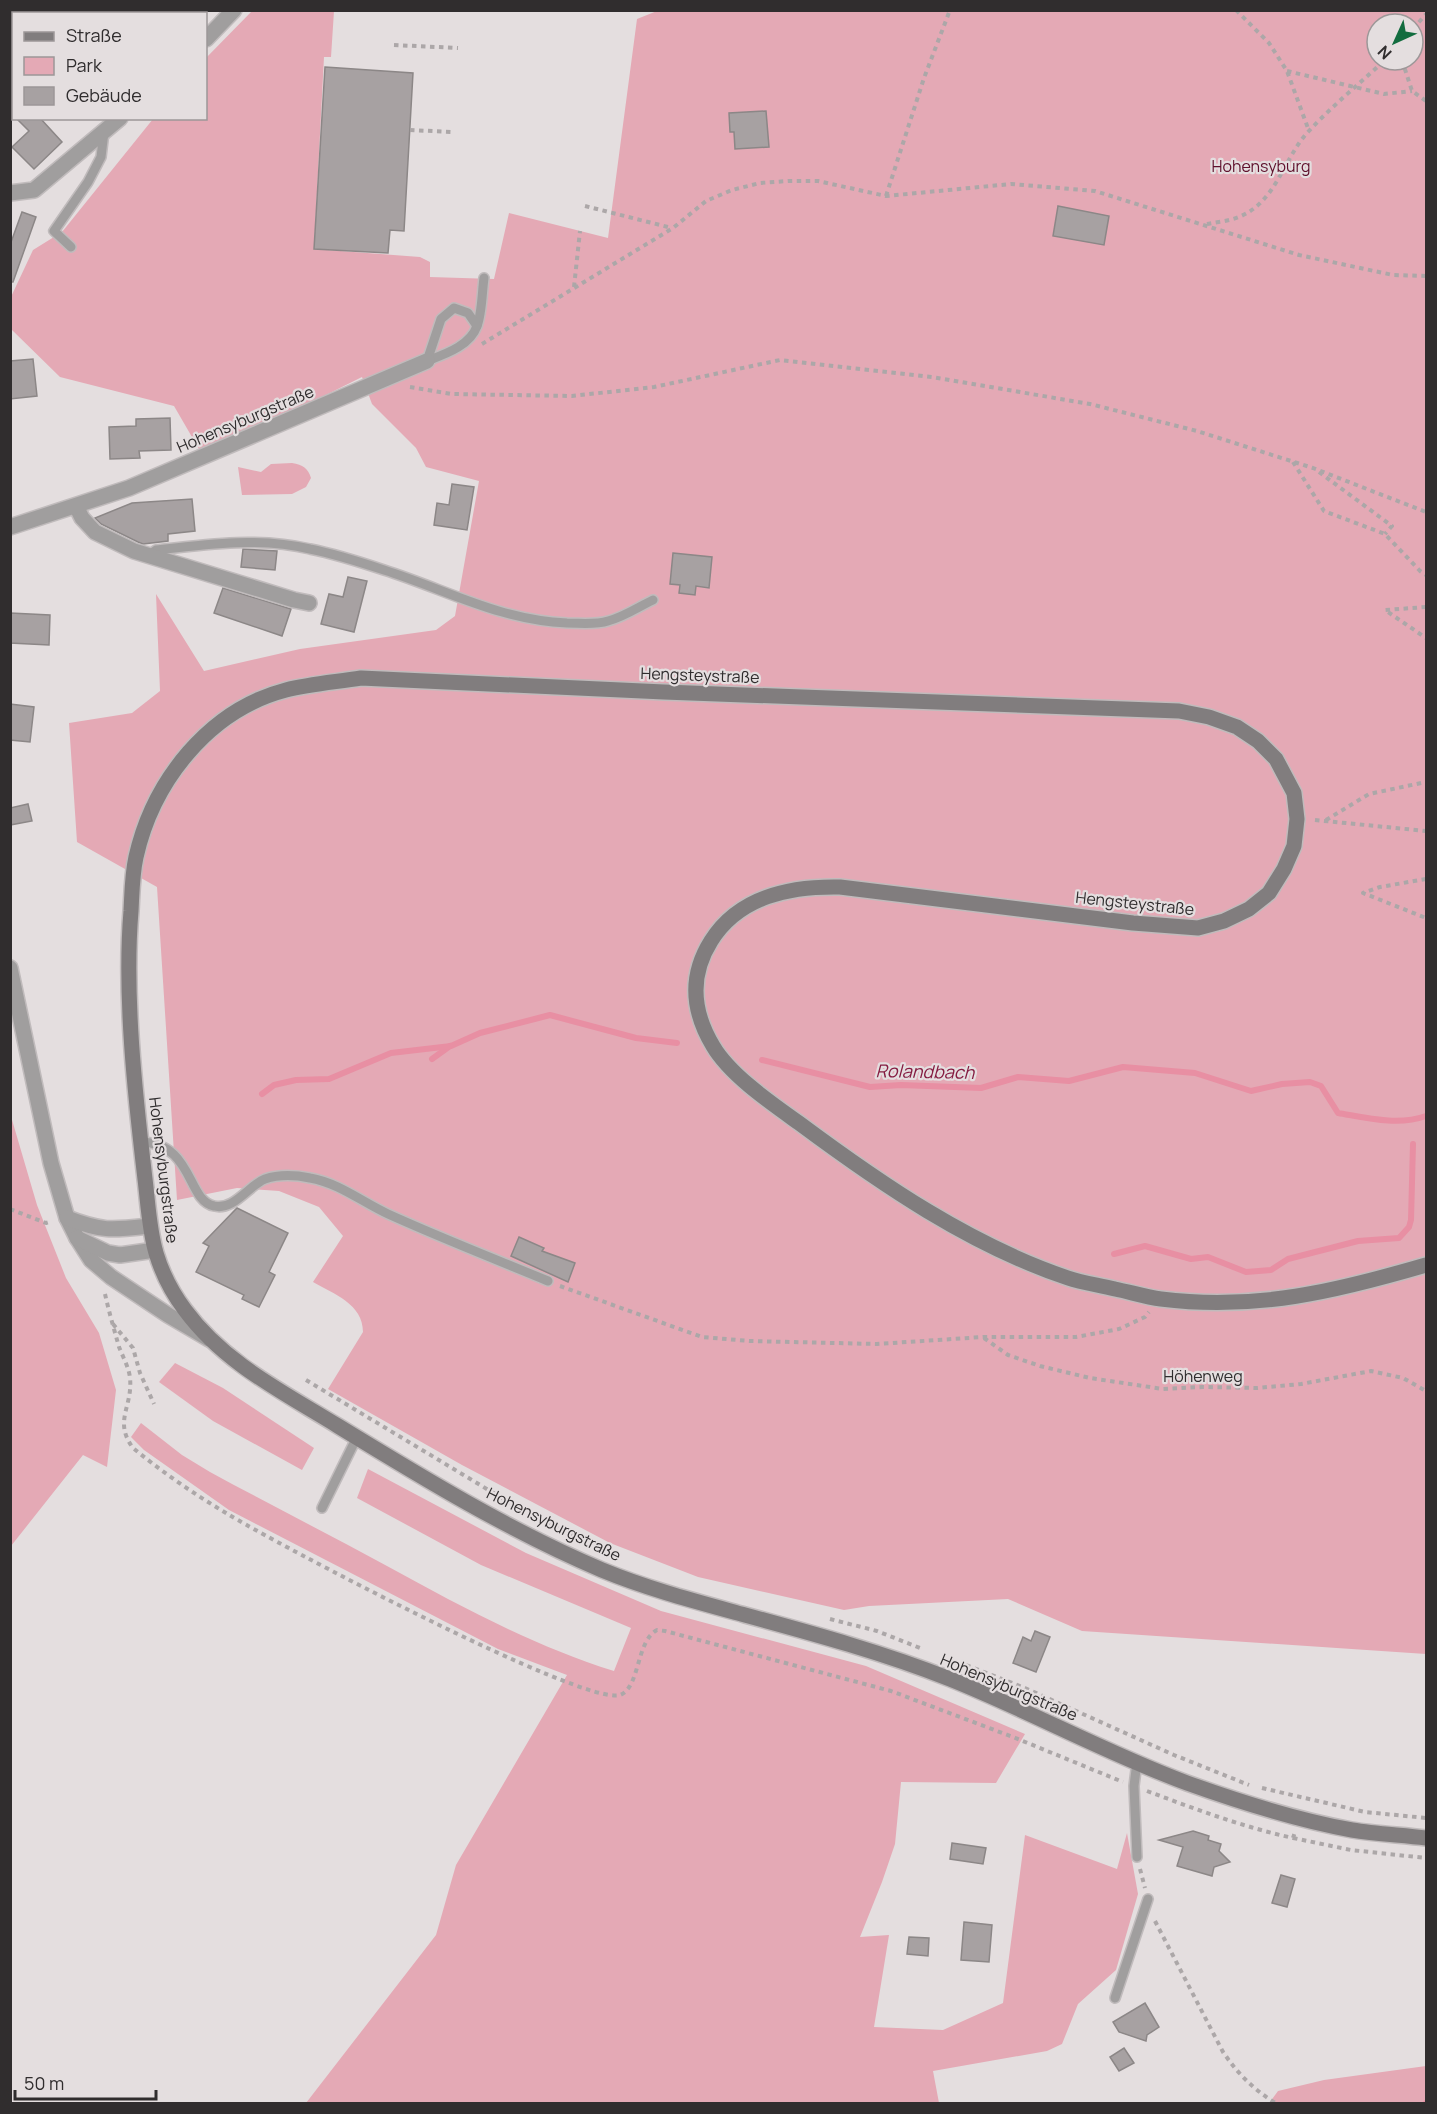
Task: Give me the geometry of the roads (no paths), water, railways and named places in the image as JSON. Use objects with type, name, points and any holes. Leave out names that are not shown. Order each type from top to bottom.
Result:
[{"type":"main road","name":"Hengsteystraße","points":[[130,924],[135,862],[146,823],[162,790],[185,756],[224,720],[253,703],[286,690],[361,678],[988,705],[1099,707],[1179,711],[1209,717],[1237,727],[1258,741],[1276,759],[1294,793],[1298,819],[1294,846],[1284,869],[1269,893],[1249,909],[1224,921],[1198,928],[1133,923],[840,887],[814,886],[789,891],[759,900],[732,915],[716,933],[703,954],[696,974],[695,997],[705,1031],[722,1060],[766,1099],[871,1174],[973,1236],[1070,1279],[1159,1299],[1220,1303],[1289,1299],[1355,1286],[1426,1265]]},
{"type":"main road","name":"Hohensyburgstraße","points":[[130,924],[130,1003],[140,1142],[155,1250],[165,1276],[181,1306],[209,1339],[257,1377],[514,1528],[604,1571],[695,1601],[865,1648],[952,1680],[1181,1781],[1232,1799],[1353,1830],[1426,1838]]},
{"type":"street","points":[[207,37],[234,10]]},
{"type":"street","points":[[10,193],[34,190],[118,120]]},
{"type":"street","name":"Hohensyburgstraße","points":[[10,527],[129,488],[427,361]]},
{"type":"street","points":[[76,506],[82,518],[95,532],[112,542],[148,556],[309,603]]},
{"type":"street","points":[[10,968],[51,1163],[68,1218],[77,1238],[91,1260],[111,1277],[209,1339]]},
{"type":"street","points":[[68,1218],[93,1228],[109,1230],[150,1226]]},
{"type":"street","points":[[77,1238],[114,1254],[155,1250]]},
{"type":"lane","points":[[71,247],[54,231],[88,182],[101,157],[105,132]]},
{"type":"lane","points":[[427,361],[467,341],[477,326],[484,278]]},
{"type":"lane","points":[[427,361],[441,319],[454,308],[468,313],[477,326]]},
{"type":"lane","points":[[148,556],[156,550],[221,543],[289,545],[384,570],[499,612],[530,619],[562,622],[591,624],[607,622],[653,600]]},
{"type":"lane","points":[[140,1142],[155,1142],[166,1147],[185,1168],[196,1190],[207,1203],[215,1207],[230,1203],[263,1180],[284,1175],[312,1178],[339,1187],[387,1214],[548,1281]]},
{"type":"lane","points":[[322,1508],[357,1437]]},
{"type":"lane","points":[[1137,1762],[1134,1786],[1137,1857]]},
{"type":"lane","points":[[1115,1998],[1148,1899]]},
{"type":"waterway","name":"Rolandbach","points":[[262,1094],[274,1085],[296,1080],[329,1079],[391,1053],[451,1046],[480,1033],[550,1015],[636,1038],[677,1043]]},
{"type":"waterway","points":[[432,1059],[450,1046]]},
{"type":"waterway","name":"Rolandbach","points":[[762,1060],[870,1087],[901,1085],[981,1088],[1018,1077],[1069,1081],[1123,1067],[1195,1073],[1251,1091],[1282,1084],[1310,1082],[1321,1086],[1338,1113],[1393,1121],[1426,1116]]},
{"type":"waterway","points":[[1114,1254],[1145,1246],[1191,1259],[1208,1257],[1246,1272],[1271,1270],[1288,1259],[1358,1241],[1399,1238],[1409,1227],[1411,1220],[1413,1144]]},
{"type":"park label","name":"Hohensyburg","points":[[1261,166]]}]
